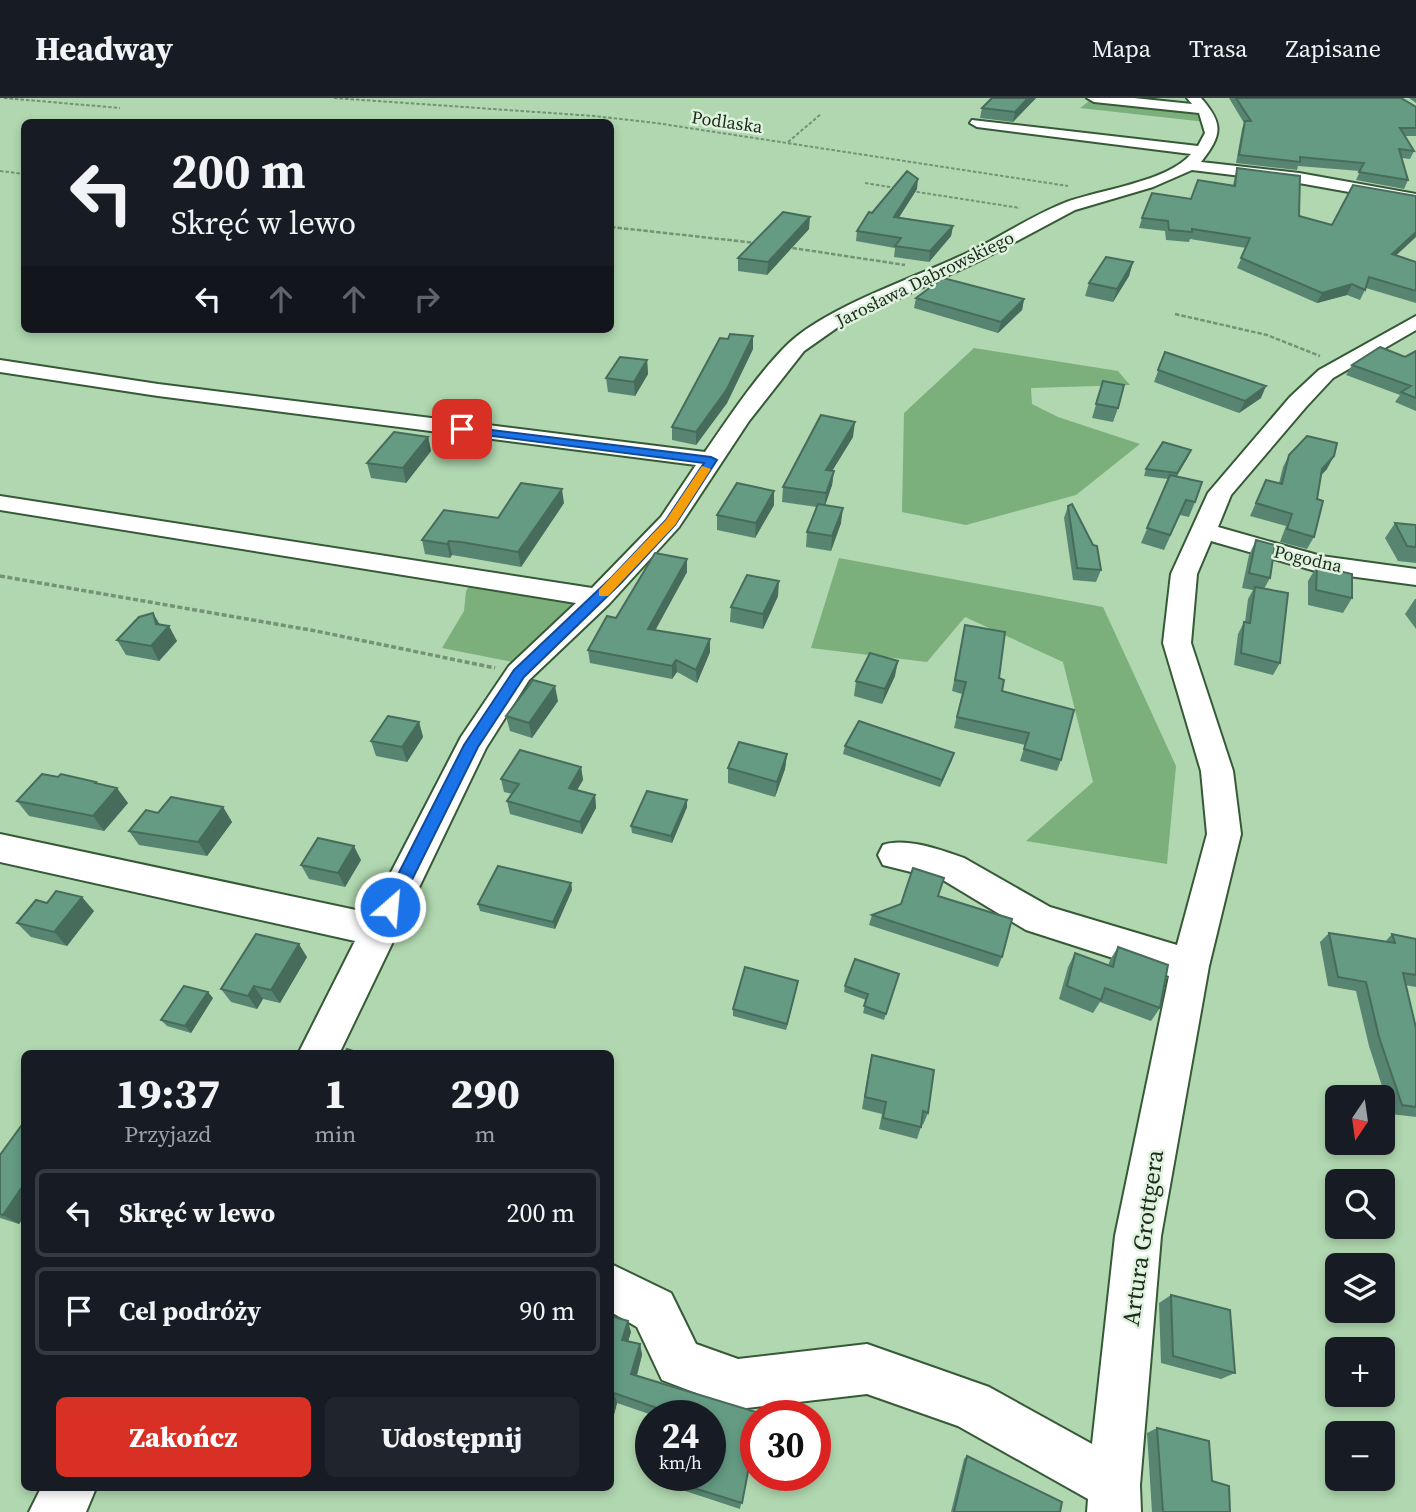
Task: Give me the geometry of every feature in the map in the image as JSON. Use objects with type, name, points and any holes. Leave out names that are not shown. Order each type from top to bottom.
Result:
[{"type":"street","points":[[1094,98],[1199,104],[1208,113],[1212,133],[1201,151],[1186,166]]},
{"type":"street","points":[[977,123],[1201,151]]},
{"type":"street","points":[[1157,164],[1277,174],[1416,199]]},
{"type":"street","name":"Jarosława Dąbrowskiego","points":[[320,1050],[471,745],[519,673],[598,598],[670,522],[740,417],[797,347],[834,321],[975,256],[1069,207],[1147,184],[1186,166]]},
{"type":"street","name":"Artura Grottgera","points":[[1114,1498],[1138,1236],[1190,967],[1224,834],[1217,771],[1177,643],[1184,574],[1220,493],[1298,402],[1326,374],[1416,322]]},
{"type":"street","points":[[0,366],[158,390],[711,460]]},
{"type":"street","points":[[0,503],[598,598]]},
{"type":"street","name":"Pogodna","points":[[1203,531],[1319,565],[1416,577]]},
{"type":"street","points":[[0,848],[378,930]]},
{"type":"street","points":[[895,855],[952,868],[1039,919],[1190,967]]},
{"type":"street","points":[[614,1289],[654,1310],[679,1363],[738,1384],[867,1368],[971,1405],[1114,1498]]},
{"type":"street","points":[[56,1512],[69,1491]]},
{"type":"path","points":[[4,98],[120,108]]},
{"type":"path","name":"Podlaska","points":[[334,98],[594,116],[1114,194]]},
{"type":"path","points":[[788,143],[821,114]]},
{"type":"path","points":[[0,171],[21,174]]},
{"type":"path","points":[[865,183],[1056,214]]},
{"type":"path","points":[[614,227],[763,244]]},
{"type":"path","points":[[776,246],[941,271]]},
{"type":"path","points":[[1175,314],[1266,335],[1307,349],[1340,366]]},
{"type":"path","points":[[0,576],[316,631],[519,673]]},
{"type":"green space","points":[[1092,99],[1200,110],[1206,122],[1080,108]]},
{"type":"green space","points":[[974,348],[1118,371],[1130,385],[1031,388],[1032,404],[1058,417],[1140,444],[1076,495],[966,525],[902,512],[904,413]]},
{"type":"green space","points":[[839,558],[1103,607],[1176,766],[1167,864],[1026,841],[1093,782],[1063,662],[965,617],[927,662],[811,648]]},
{"type":"green space","points":[[471,583],[580,600],[517,663],[442,648],[464,611],[466,591]]},
{"type":"building","points":[[992,98],[1028,98],[1015,112],[982,108]]},
{"type":"building","points":[[1236,98],[1401,98],[1416,107],[1416,128],[1400,128],[1414,151],[1399,149],[1408,180],[1359,172],[1364,163],[1300,157],[1300,162],[1239,155],[1245,121],[1251,121]]},
{"type":"building","points":[[1237,168],[1300,176],[1299,216],[1332,225],[1353,185],[1416,196],[1416,232],[1392,254],[1416,262],[1416,291],[1369,277],[1365,290],[1352,284],[1322,293],[1241,258],[1250,238],[1192,229],[1192,232],[1169,230],[1168,221],[1142,218],[1152,193],[1191,199],[1198,180],[1235,186]]},
{"type":"building","points":[[907,171],[918,179],[894,217],[953,226],[930,251],[895,246],[901,238],[857,231],[869,212],[872,213]]},
{"type":"building","points":[[783,212],[810,217],[768,262],[738,258]]},
{"type":"building","points":[[1106,257],[1133,262],[1117,289],[1089,283]]},
{"type":"building","points":[[943,278],[1024,299],[1001,322],[916,298]]},
{"type":"building","points":[[730,334],[753,336],[727,389],[696,432],[672,427],[720,338],[728,339]]},
{"type":"building","points":[[1380,347],[1405,357],[1416,351],[1416,398],[1401,392],[1411,386],[1352,365]]},
{"type":"building","points":[[1165,352],[1266,386],[1245,401],[1158,370]]},
{"type":"building","points":[[620,357],[647,360],[634,382],[606,378]]},
{"type":"building","points":[[1103,381],[1124,385],[1118,408],[1096,404]]},
{"type":"building","points":[[821,415],[855,422],[826,470],[834,471],[826,493],[783,487]]},
{"type":"building","points":[[394,432],[428,437],[403,468],[367,463]]},
{"type":"building","points":[[1307,436],[1337,443],[1334,456],[1322,469],[1317,499],[1323,501],[1314,537],[1287,529],[1292,514],[1256,503],[1266,480],[1282,484],[1289,455]]},
{"type":"building","points":[[1163,442],[1191,450],[1177,473],[1146,469]]},
{"type":"building","points":[[1170,475],[1202,482],[1195,502],[1186,500],[1170,535],[1147,528]]},
{"type":"building","points":[[521,483],[562,489],[518,552],[461,542],[449,541],[447,544],[422,540],[444,510],[498,518]]},
{"type":"building","points":[[737,483],[774,491],[756,523],[717,515]]},
{"type":"building","points":[[818,504],[843,508],[832,536],[807,532]]},
{"type":"building","points":[[1072,504],[1093,545],[1097,546],[1101,570],[1077,568],[1068,506]]},
{"type":"building","points":[[1395,523],[1416,525],[1416,547],[1407,546]]},
{"type":"building","points":[[1256,540],[1275,545],[1270,578],[1249,573]]},
{"type":"building","points":[[655,553],[687,559],[648,629],[710,639],[696,670],[676,660],[672,666],[588,650],[607,616],[616,618]]},
{"type":"building","points":[[1317,566],[1352,574],[1352,598],[1316,590]]},
{"type":"building","points":[[747,575],[779,581],[763,614],[731,607]]},
{"type":"building","points":[[1255,587],[1288,593],[1280,663],[1241,653],[1244,622],[1250,623]]},
{"type":"building","points":[[153,613],[156,624],[169,626],[151,646],[117,640],[139,617]]},
{"type":"building","points":[[965,625],[1005,632],[999,678],[1004,680],[1002,691],[1074,710],[1061,760],[1024,749],[1029,733],[957,717],[966,682],[955,680]]},
{"type":"building","points":[[870,653],[898,661],[885,689],[856,681]]},
{"type":"building","points":[[533,680],[555,686],[529,723],[506,716]]},
{"type":"building","points":[[388,716],[419,722],[402,747],[371,741]]},
{"type":"building","points":[[859,721],[954,753],[942,780],[845,746]]},
{"type":"building","points":[[739,742],[787,754],[777,782],[728,768]]},
{"type":"building","points":[[520,750],[581,767],[569,788],[595,795],[580,822],[507,801],[519,784],[501,779]]},
{"type":"building","points":[[42,774],[58,777],[61,774],[117,788],[93,816],[17,801]]},
{"type":"building","points":[[647,791],[687,800],[671,836],[631,826]]},
{"type":"building","points":[[171,797],[223,807],[198,842],[129,831],[146,810],[158,813]]},
{"type":"building","points":[[318,838],[354,846],[338,873],[301,865]]},
{"type":"building","points":[[498,866],[571,883],[553,922],[478,904]]},
{"type":"building","points":[[913,868],[944,878],[938,896],[1012,919],[1002,957],[872,915],[901,904]]},
{"type":"building","points":[[56,891],[82,897],[54,932],[17,923],[36,900],[47,903]]},
{"type":"building","points":[[1329,933],[1395,943],[1392,934],[1416,939],[1416,975],[1403,973],[1416,1028],[1416,1107],[1402,1105],[1379,1037],[1366,982],[1338,977]]},
{"type":"building","points":[[256,934],[299,944],[271,990],[254,986],[248,996],[221,989]]},
{"type":"building","points":[[1118,947],[1168,965],[1160,1008],[1105,988],[1101,1000],[1067,986],[1075,953],[1113,967]]},
{"type":"building","points":[[855,959],[899,974],[886,1014],[864,1006],[868,994],[845,986]]},
{"type":"building","points":[[745,967],[798,981],[787,1024],[733,1009]]},
{"type":"building","points":[[184,986],[208,992],[185,1026],[161,1020]]},
{"type":"building","points":[[872,1055],[934,1070],[928,1113],[923,1111],[921,1127],[883,1118],[886,1102],[865,1097]]},
{"type":"building","points":[[21,1126],[21,1188],[3,1215],[0,1214],[0,1155]]},
{"type":"building","points":[[1171,1295],[1230,1310],[1235,1373],[1173,1356]]},
{"type":"building","points":[[614,1317],[628,1321],[622,1340],[640,1344],[631,1374],[716,1400],[635,1400],[614,1393]]},
{"type":"building","points":[[726,1403],[740,1407],[740,1491],[744,1491],[742,1503],[703,1491],[726,1491]]},
{"type":"building","points":[[1157,1428],[1209,1441],[1212,1481],[1229,1486],[1230,1512],[1163,1512]]},
{"type":"building","points":[[967,1456],[1062,1502],[1060,1512],[954,1512]]},
{"type":"slow traffic","points":[[604,593],[670,522],[706,469]]},
{"type":"route","points":[[390,907],[471,745],[519,673],[617,580],[670,522],[711,460],[462,429]]}]
